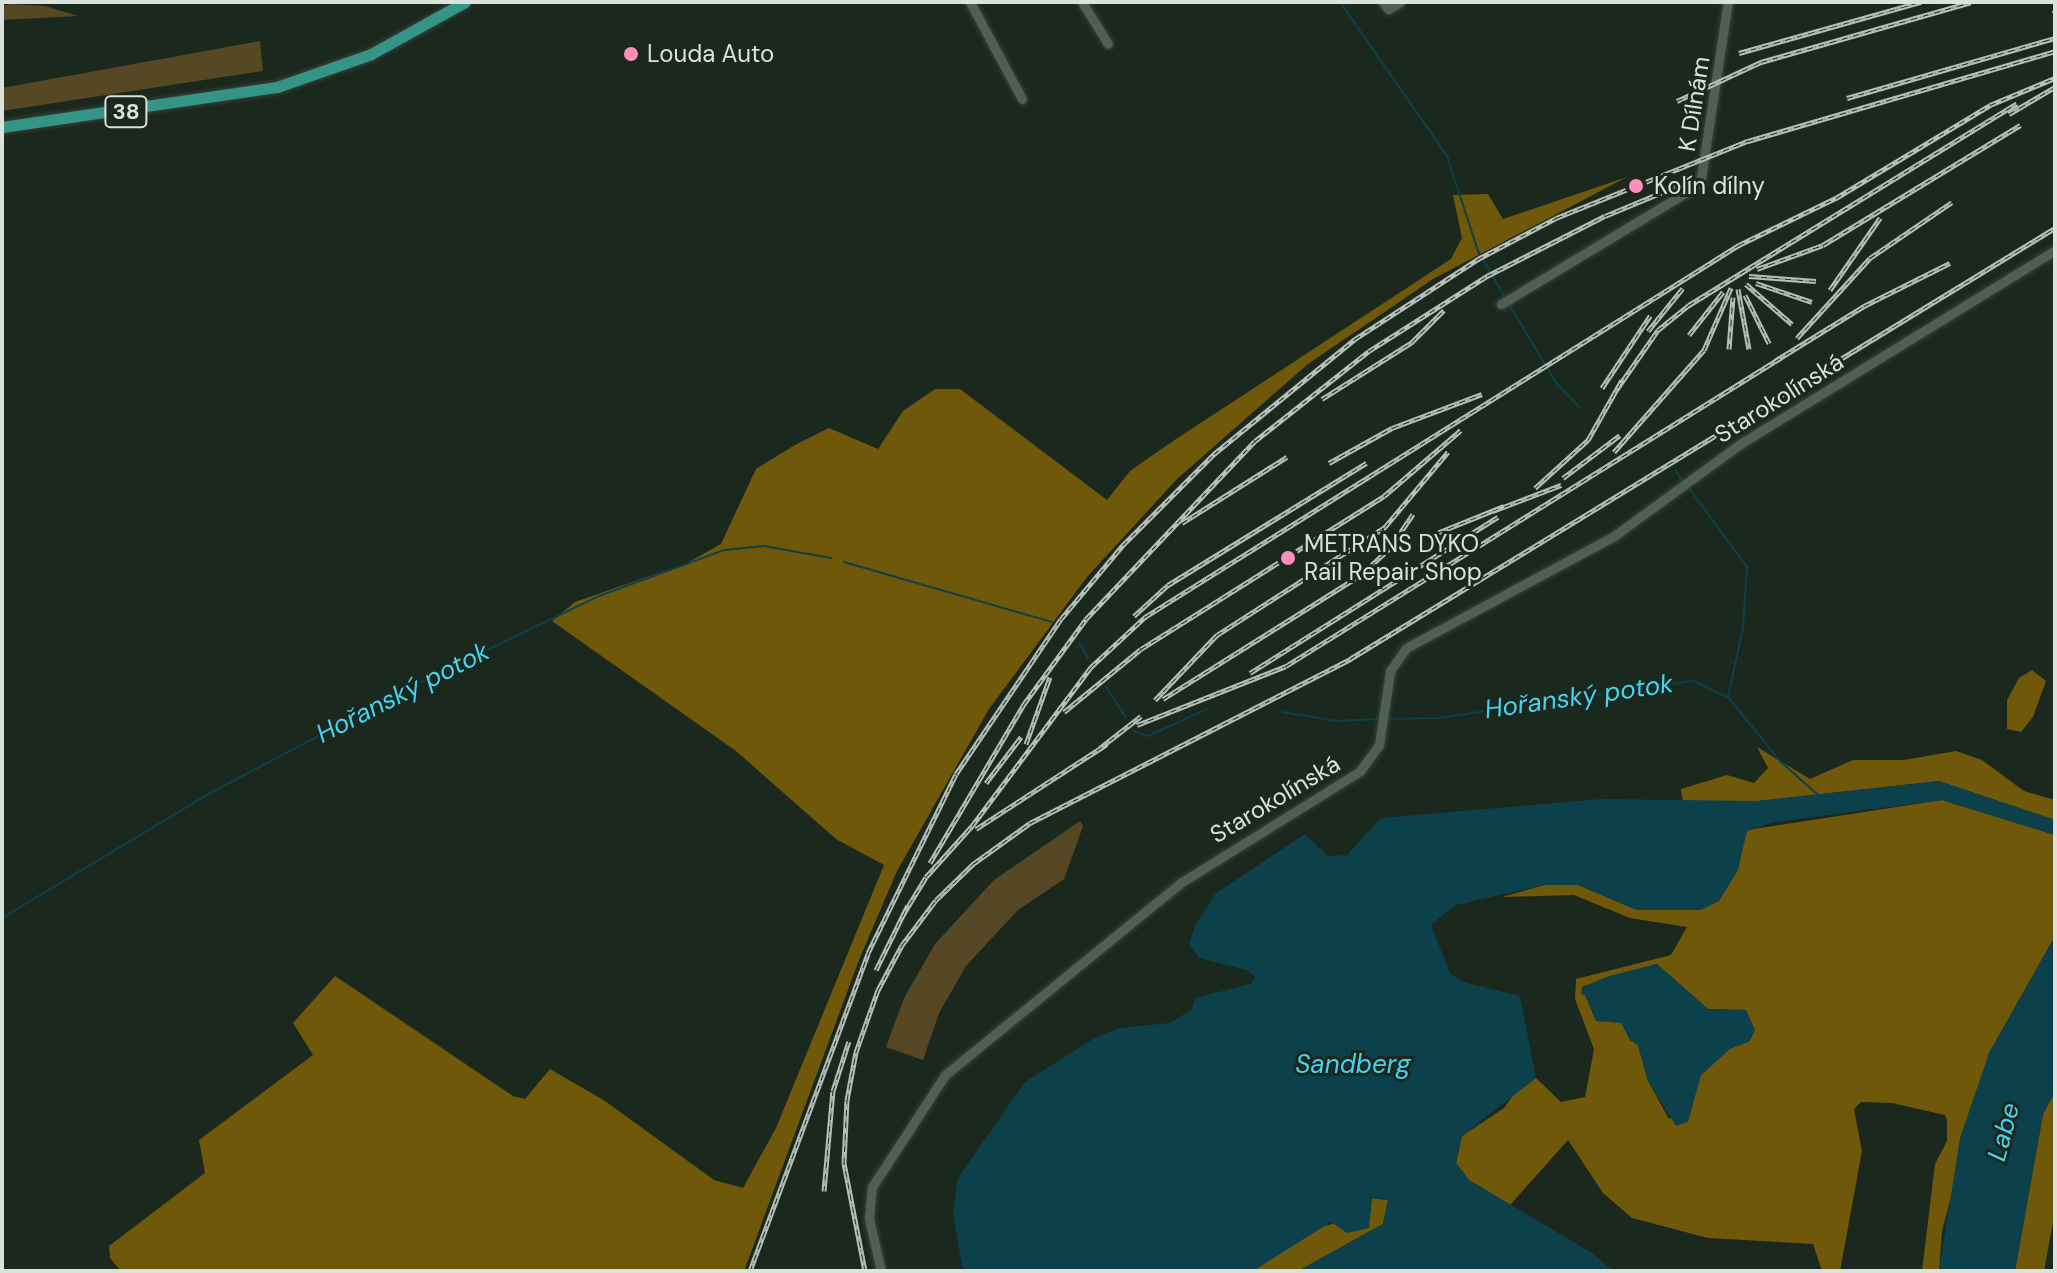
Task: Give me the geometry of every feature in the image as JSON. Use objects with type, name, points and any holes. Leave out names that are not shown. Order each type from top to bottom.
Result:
[{"type":"main road","name":"38","points":[[2,127],[277,87],[393,44],[465,2]]},
{"type":"street","points":[[970,2],[1022,99]]},
{"type":"street","points":[[1082,2],[1108,44]]},
{"type":"street","points":[[1383,2],[1388,9],[1400,2]]},
{"type":"street","name":"K Dílnám","points":[[1501,304],[1700,184],[1728,2]]},
{"type":"street","name":"Starokolínská","points":[[881,1271],[869,1219],[872,1187],[945,1075],[1193,874],[1360,771],[1372,760],[1382,732],[1390,671],[1406,648],[1614,536],[1740,444],[2055,250]]},
{"type":"shaded area","points":[[2,6],[45,6],[78,16],[2,20]]},
{"type":"shaded area","points":[[260,41],[263,71],[2,111],[2,88]]},
{"type":"shaded area","points":[[1627,177],[1433,279],[1308,364],[1177,479],[1087,577],[989,709],[897,871],[859,960],[744,1271],[121,1271],[110,1258],[109,1246],[205,1173],[199,1140],[313,1055],[293,1023],[335,976],[513,1096],[525,1099],[550,1069],[605,1101],[714,1180],[743,1188],[776,1128],[884,865],[836,839],[736,751],[552,621],[575,602],[687,563],[721,544],[756,469],[795,445],[829,428],[878,449],[903,411],[935,389],[960,389],[1107,500],[1130,471],[1451,259],[1462,238],[1453,195],[1488,194],[1503,219]]},
{"type":"shaded area","points":[[2032,670],[2046,681],[2033,717],[2021,732],[2007,729],[2007,700],[2019,678]]},
{"type":"shaded area","points":[[1757,747],[1810,779],[1853,760],[1904,760],[1956,751],[1982,760],[2024,791],[2055,800],[2055,820],[1939,781],[1758,801],[1683,803],[1681,789],[1727,775],[1754,783],[1768,768]]},
{"type":"shaded area","points":[[1942,800],[2055,835],[2055,936],[1989,1053],[1942,1231],[1939,1271],[1922,1271],[1935,1164],[1947,1141],[1947,1121],[1945,1115],[1892,1103],[1861,1102],[1854,1109],[1862,1151],[1840,1271],[1822,1271],[1813,1244],[1708,1238],[1632,1218],[1603,1193],[1568,1140],[1510,1205],[1469,1180],[1456,1163],[1462,1136],[1504,1108],[1520,1086],[1536,1078],[1561,1102],[1585,1097],[1594,1049],[1575,999],[1576,979],[1671,955],[1687,927],[1630,918],[1574,895],[1502,897],[1544,885],[1578,885],[1637,910],[1747,830]],"holes":[[[1657,964],[1708,1009],[1746,1010],[1750,1041],[1729,1049],[1701,1075],[1687,1109],[1669,1119],[1648,1081],[1638,1045],[1630,1040],[1622,1022],[1596,1021],[1582,987]]]},
{"type":"shaded area","points":[[1080,821],[1083,826],[1064,879],[1018,910],[966,966],[939,1013],[923,1060],[886,1047],[904,998],[935,944],[994,880]]},
{"type":"shaded area","points":[[2055,1092],[2055,1211],[2044,1271],[2015,1271],[2043,1114]]},
{"type":"shaded area","points":[[1371,1198],[1388,1200],[1383,1224],[1298,1271],[1253,1271],[1312,1230],[1371,1212]]},
{"type":"water","name":"Sandberg","points":[[1939,781],[2055,820],[2055,835],[1942,800],[1774,822],[1747,831],[1738,870],[1719,901],[1701,910],[1637,910],[1578,885],[1544,885],[1455,905],[1431,925],[1450,973],[1463,982],[1520,996],[1536,1078],[1462,1136],[1456,1163],[1469,1180],[1592,1253],[1613,1271],[1298,1271],[1383,1224],[1388,1200],[1372,1198],[1369,1228],[1347,1233],[1331,1222],[1253,1271],[963,1271],[953,1214],[958,1178],[1025,1082],[1096,1037],[1120,1028],[1170,1023],[1192,1009],[1195,998],[1251,984],[1255,976],[1246,970],[1199,958],[1189,944],[1195,926],[1215,894],[1305,834],[1328,856],[1347,855],[1381,818],[1602,799],[1758,801]]},
{"type":"water","name":"Labe","points":[[2055,936],[2055,1092],[2043,1114],[2015,1271],[1939,1271],[1960,1138],[1989,1053]]},
{"type":"water","points":[[1657,964],[1708,1009],[1746,1010],[1755,1030],[1750,1041],[1730,1049],[1701,1075],[1688,1122],[1676,1126],[1648,1081],[1638,1045],[1630,1040],[1621,1023],[1596,1021],[1587,996],[1581,994],[1582,987],[1609,976]]},
{"type":"waterway","points":[[1340,2],[1447,156],[1478,251],[1506,299]]},
{"type":"waterway","points":[[1509,304],[1556,383],[1579,407]]},
{"type":"waterway","points":[[1676,471],[1682,480]]},
{"type":"waterway","points":[[1689,488],[1747,567],[1743,628],[1728,697]]},
{"type":"waterway","name":"Hořanský potok","points":[[2,918],[210,793],[421,682],[599,596],[724,550],[764,546],[831,558]]},
{"type":"waterway","name":"Hořanský potok","points":[[844,562],[1052,622]]},
{"type":"waterway","name":"Hořanský potok","points":[[1079,643],[1088,658]]},
{"type":"waterway","name":"Hořanský potok","points":[[1386,719],[1438,718],[1693,681],[1728,697],[1781,762],[1818,795]]},
{"type":"waterway","name":"Hořanský potok","points":[[1106,687],[1126,718]]},
{"type":"waterway","name":"Hořanský potok","points":[[1134,731],[1148,736],[1207,709]]},
{"type":"waterway","name":"Hořanský potok","points":[[1282,712],[1337,721],[1380,719]]},
{"type":"railway","points":[[1739,53],[1921,2]]},
{"type":"railway","points":[[1677,101],[1761,62],[1971,2]]},
{"type":"railway","points":[[1847,98],[2055,38]]},
{"type":"railway","points":[[750,1271],[868,953],[956,774],[1061,619],[1123,545],[1214,454],[1355,339],[1478,259],[1556,218],[1748,141],[2055,51]]},
{"type":"railway","points":[[903,915],[926,877],[972,826],[1091,667],[1145,617],[1739,245],[1836,198],[1990,105],[2055,78]]},
{"type":"railway","points":[[2009,114],[2055,87]]},
{"type":"railway","points":[[1617,389],[1658,330],[1689,305],[2017,103]]},
{"type":"railway","points":[[1757,269],[1823,245],[2020,125]]},
{"type":"railway","points":[[930,863],[1024,704],[1086,619],[1255,441],[1369,351],[1487,276],[1605,216],[1682,184]]},
{"type":"railway","points":[[1797,338],[1870,258],[1952,202]]},
{"type":"railway","points":[[1830,290],[1880,218]]},
{"type":"railway","points":[[865,1271],[844,1163],[847,1100],[856,1052],[878,990],[902,945],[936,900],[973,864],[1030,823],[1350,659],[2055,228]]},
{"type":"railway","points":[[1775,361],[1864,306],[1950,263]]},
{"type":"railway","points":[[1749,276],[1816,281]]},
{"type":"railway","points":[[1756,283],[1812,302]]},
{"type":"railway","points":[[1746,284],[1792,324]]},
{"type":"railway","points":[[1648,331],[1683,288]]},
{"type":"railway","points":[[1614,452],[1704,350],[1731,288]]},
{"type":"railway","points":[[1738,289],[1749,349]]},
{"type":"railway","points":[[1689,335],[1723,292]]},
{"type":"railway","points":[[1745,295],[1769,343]]},
{"type":"railway","points":[[1729,349],[1733,297]]},
{"type":"railway","points":[[1322,399],[1412,342],[1444,310]]},
{"type":"railway","points":[[1602,388],[1650,316]]},
{"type":"railway","points":[[1137,725],[1286,666],[1782,357]]},
{"type":"railway","points":[[1535,488],[1588,440],[1622,380]]},
{"type":"railway","points":[[1329,463],[1392,428],[1482,394]]},
{"type":"railway","points":[[1064,712],[1141,649],[1384,496],[1461,430]]},
{"type":"railway","points":[[1563,478],[1620,435]]},
{"type":"railway","points":[[1155,700],[1217,635],[1385,527],[1448,452]]},
{"type":"railway","points":[[1182,523],[1287,457]]},
{"type":"railway","points":[[1134,616],[1168,585],[1366,463]]},
{"type":"railway","points":[[1493,511],[1561,485]]},
{"type":"railway","points":[[1437,533],[1504,506]]},
{"type":"railway","points":[[1163,699],[1362,574],[1390,548],[1413,514]]},
{"type":"railway","points":[[1250,673],[1498,517]]},
{"type":"railway","points":[[1026,744],[1050,677]]},
{"type":"railway","points":[[1100,748],[1141,716]]},
{"type":"railway","points":[[986,783],[1021,737]]},
{"type":"railway","points":[[976,829],[1107,744]]},
{"type":"railway","points":[[876,970],[908,905]]},
{"type":"railway","points":[[824,1191],[833,1091],[849,1041]]},
{"type":"place","name":"Louda Auto","points":[[631,54]]},
{"type":"place","name":"Kolín dílny","points":[[1636,186]]},
{"type":"place","name":"METRANS DYKO Rail Repair Shop","points":[[1288,558]]}]
